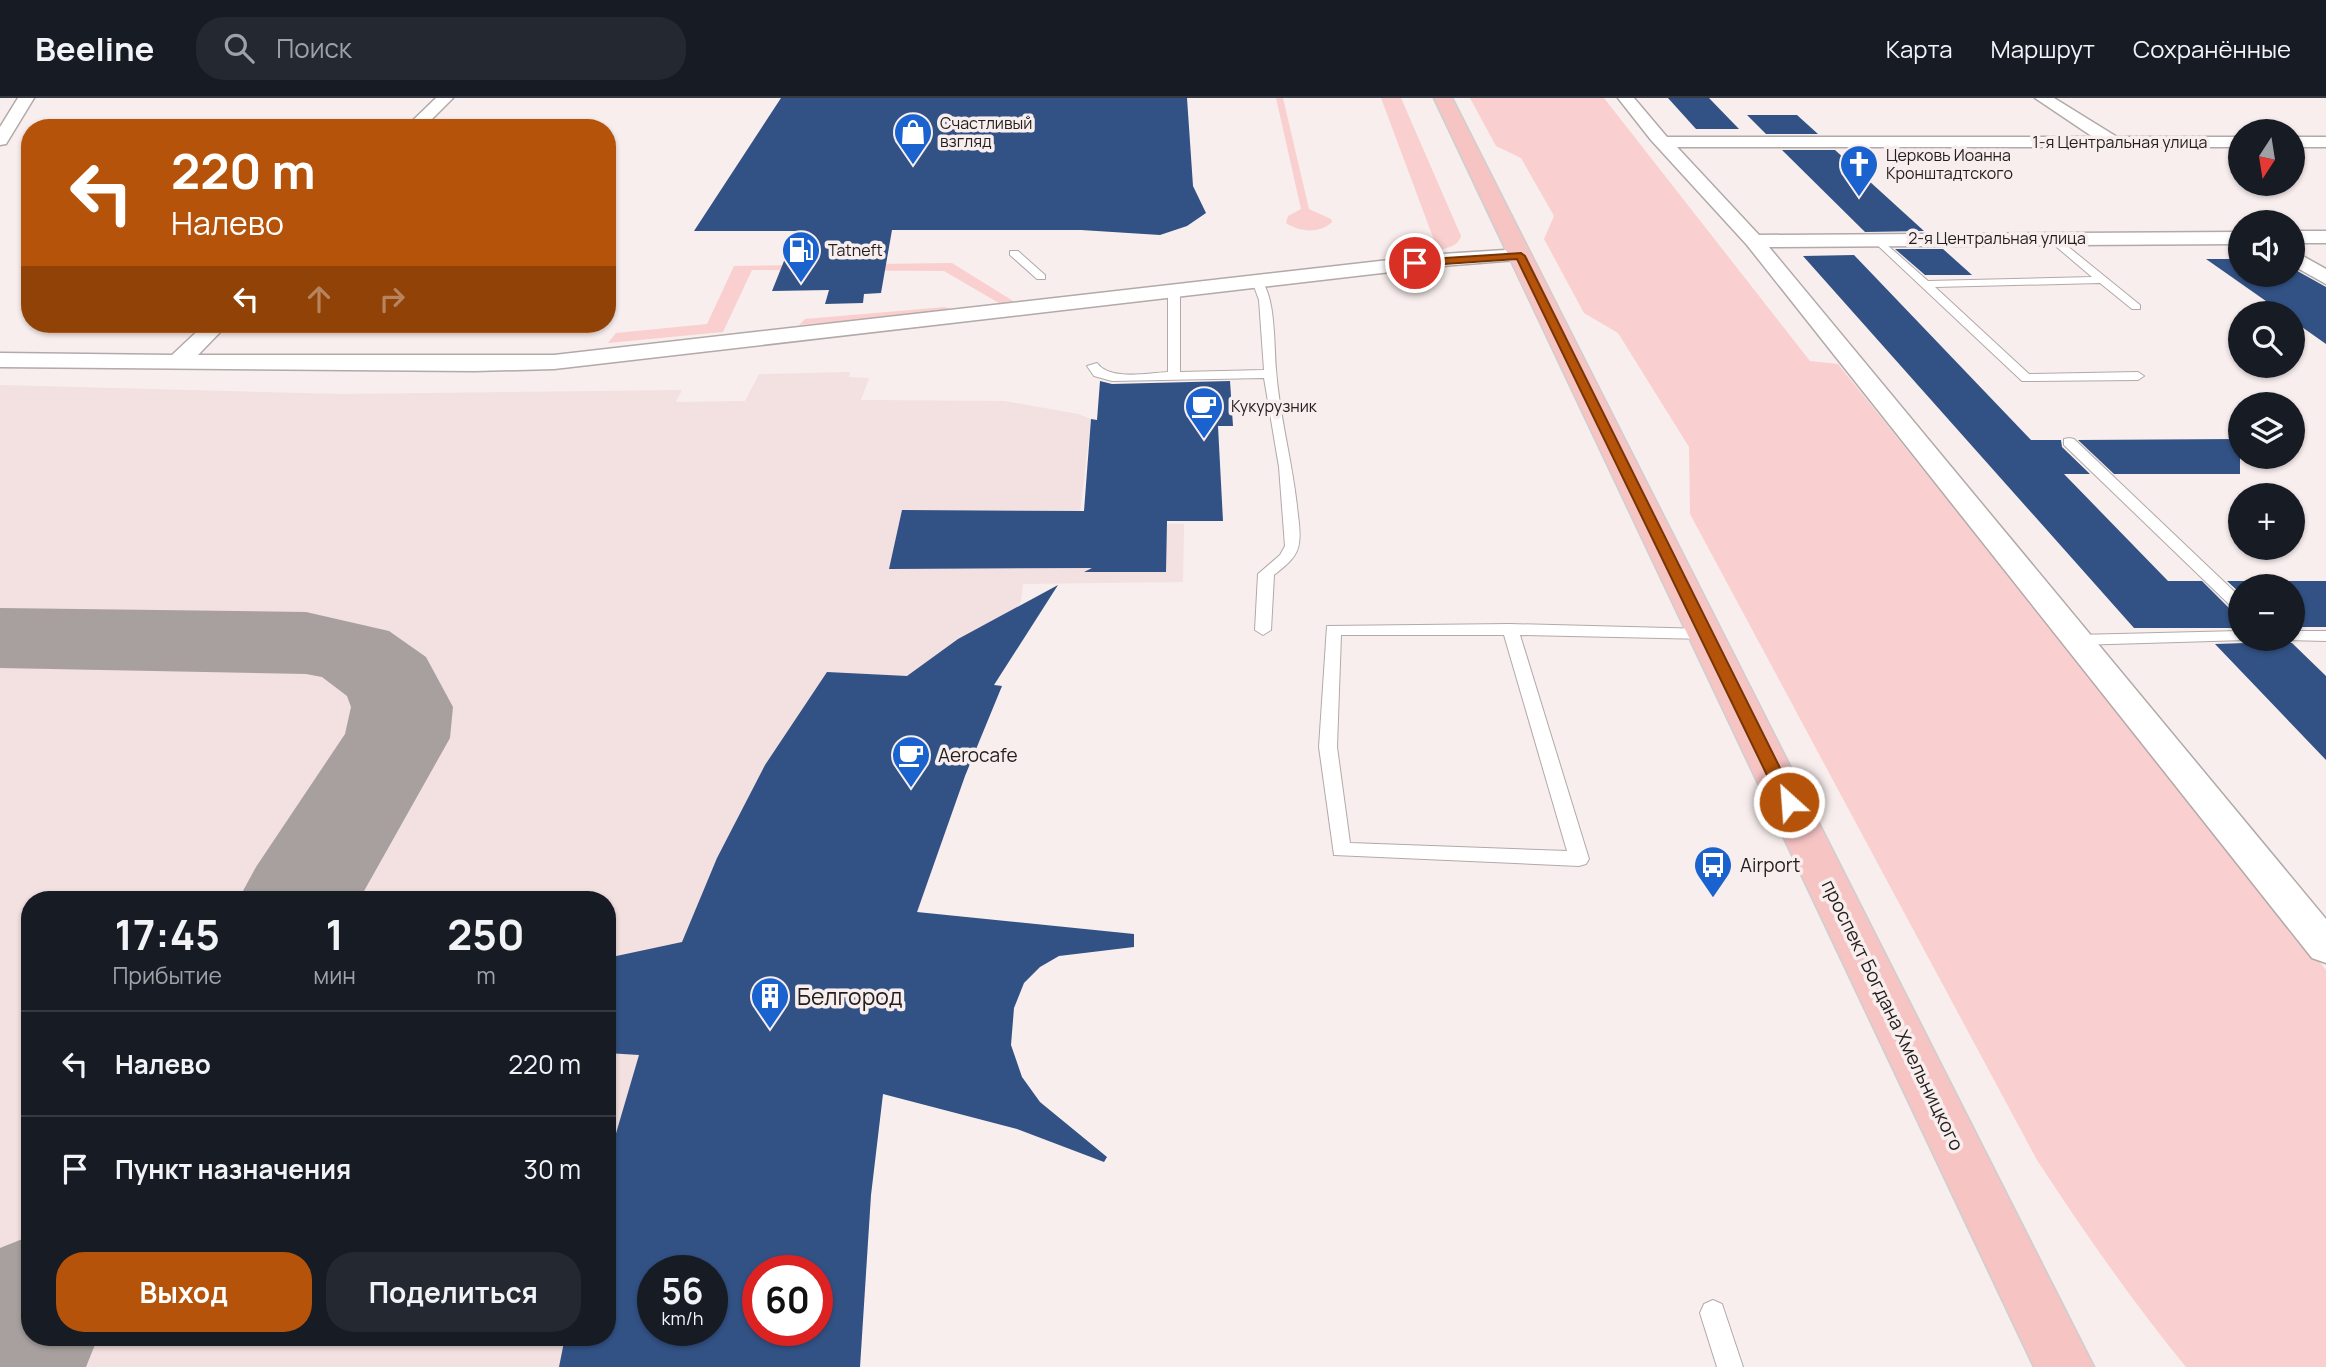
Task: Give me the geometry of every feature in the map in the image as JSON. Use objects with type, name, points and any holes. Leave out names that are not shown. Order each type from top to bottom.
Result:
[{"type":"main road","name":"проспект Богдана Хмельницкого","points":[[1443,98],[2065,1367]]},
{"type":"street","points":[[0,139],[26,98]]},
{"type":"street","points":[[422,119],[444,98]]},
{"type":"street","points":[[1626,98],[1755,241],[2326,947]]},
{"type":"street","points":[[2043,98],[2113,142]]},
{"type":"street","name":"1-я Центральная улица","points":[[1663,142],[2228,142]]},
{"type":"street","points":[[2305,142],[2326,142]]},
{"type":"street","name":"2-я Центральная улица","points":[[1755,241],[2228,237]]},
{"type":"street","points":[[2305,237],[2326,237]]},
{"type":"street","points":[[0,360],[554,362],[1442,260],[1521,256]]},
{"type":"street","points":[[2305,264],[2326,278]]},
{"type":"street","points":[[177,362],[208,333]]},
{"type":"lane","points":[[2051,238],[2136,307]]},
{"type":"lane","points":[[1878,239],[2026,378],[2138,376]]},
{"type":"lane","points":[[1014,253],[1041,277]]},
{"type":"lane","points":[[1926,284],[2103,280]]},
{"type":"lane","points":[[1257,281],[1265,300],[1270,374],[1286,467],[1292,534],[1292,546],[1286,557],[1266,575],[1262,630]]},
{"type":"lane","points":[[1174,291],[1174,376]]},
{"type":"lane","points":[[1093,366],[1104,376],[1270,374]]},
{"type":"lane","points":[[2070,442],[2228,594]]},
{"type":"lane","points":[[1510,629],[1579,859],[1341,850],[1328,747],[1333,630],[1510,629],[1707,634]]},
{"type":"lane","points":[[2077,640],[2228,636]]},
{"type":"lane","points":[[2305,636],[2326,636]]},
{"type":"lane","points":[[1713,1313],[1731,1367]]},
{"type":"shaded area","points":[[1276,98],[1283,98],[1309,209],[1331,219],[1332,222],[1316,230],[1303,230],[1286,223],[1288,216],[1301,209]]},
{"type":"shaded area","points":[[1381,98],[1401,98],[1461,236],[1457,243],[1450,247],[1434,251],[1434,240]]},
{"type":"shaded area","points":[[1470,98],[1604,98],[1810,361],[1838,364],[2326,970],[2326,1367],[2186,1367],[2128,1291],[2037,1160],[1690,514],[1689,447],[1618,333],[1584,313],[1544,239],[1554,216],[1521,158],[1496,146]]},
{"type":"shaded area","points":[[952,263],[1018,304],[1004,306],[944,271],[752,270],[723,332],[608,343],[616,333],[707,324],[734,266]]},
{"type":"shaded area","points":[[945,307],[955,311],[799,325],[805,319]]},
{"type":"shaded area","points":[[850,372],[849,377],[869,378],[861,400],[1004,401],[1078,414],[1091,419],[1079,522],[1184,524],[1183,582],[1023,584],[1021,601],[1009,632],[958,678],[1002,686],[965,776],[921,902],[888,1048],[871,1195],[860,1367],[0,1367],[0,385],[342,394],[682,390],[676,402],[745,401],[759,374]]},
{"type":"building","points":[[781,98],[1187,98],[1193,186],[1206,213],[1187,226],[1160,235],[1081,230],[892,230],[881,293],[864,294],[863,303],[825,304],[829,290],[772,291],[796,231],[694,231]]},
{"type":"building","points":[[1668,98],[1709,98],[1739,129],[1696,129]]},
{"type":"building","points":[[1747,115],[1797,115],[1818,134],[1766,134]]},
{"type":"building","points":[[1782,150],[1835,150],[1924,231],[1865,232]]},
{"type":"building","points":[[1895,249],[1943,249],[1972,275],[1925,275]]},
{"type":"building","points":[[1854,255],[2031,440],[2061,440],[2062,447],[2090,474],[2064,474],[2168,581],[2202,581],[2228,607],[2228,628],[2134,628],[1803,256]]},
{"type":"building","points":[[2206,259],[2228,259],[2228,274]]},
{"type":"building","points":[[2305,275],[2326,287],[2326,344],[2305,329],[2305,301],[2266,301],[2246,287],[2305,287]]},
{"type":"building","points":[[1100,381],[1112,384],[1230,381],[1233,426],[1218,426],[1223,521],[1167,521],[1166,572],[1084,572],[1092,568],[889,569],[902,510],[1084,511],[1091,419],[1097,420]]},
{"type":"building","points":[[2228,439],[2228,469],[2240,469],[2240,474],[2114,474],[2078,440]]},
{"type":"building","points":[[2305,581],[2326,581],[2326,627],[2305,627]]},
{"type":"building","name":"Белгород","points":[[1058,585],[994,685],[1002,686],[965,776],[917,912],[1134,934],[1134,947],[1059,956],[1040,967],[1024,983],[1014,1008],[1011,1045],[1022,1077],[1040,1102],[1107,1157],[1104,1162],[1017,1129],[883,1094],[871,1195],[860,1367],[559,1367],[563,1346],[616,1346],[616,1133],[639,1055],[616,1054],[616,956],[682,942],[717,858],[765,765],[827,672],[907,676],[958,639]]},
{"type":"building","points":[[2215,644],[2228,644],[2228,651],[2300,651],[2326,676],[2326,760]]},
{"type":"taxiway","points":[[0,638],[306,643],[354,653],[391,680],[402,707],[397,738],[304,891]]},
{"type":"taxiway","points":[[0,1359],[21,1328]]},
{"type":"place","name":"Счастливый взгляд","points":[[913,166]]},
{"type":"place","name":"Церковь Иоанна Кронштадтского","points":[[1859,198]]},
{"type":"place","name":"Tatneft","points":[[801,284]]},
{"type":"place","name":"Кукурузник","points":[[1204,440]]},
{"type":"place","name":"Aerocafe","points":[[911,789]]},
{"type":"place","name":"Airport","points":[[1713,899]]},
{"type":"place","name":"Белгород","points":[[770,1030]]},
{"type":"route","points":[[1415,263],[1521,256],[1789,802]]}]
